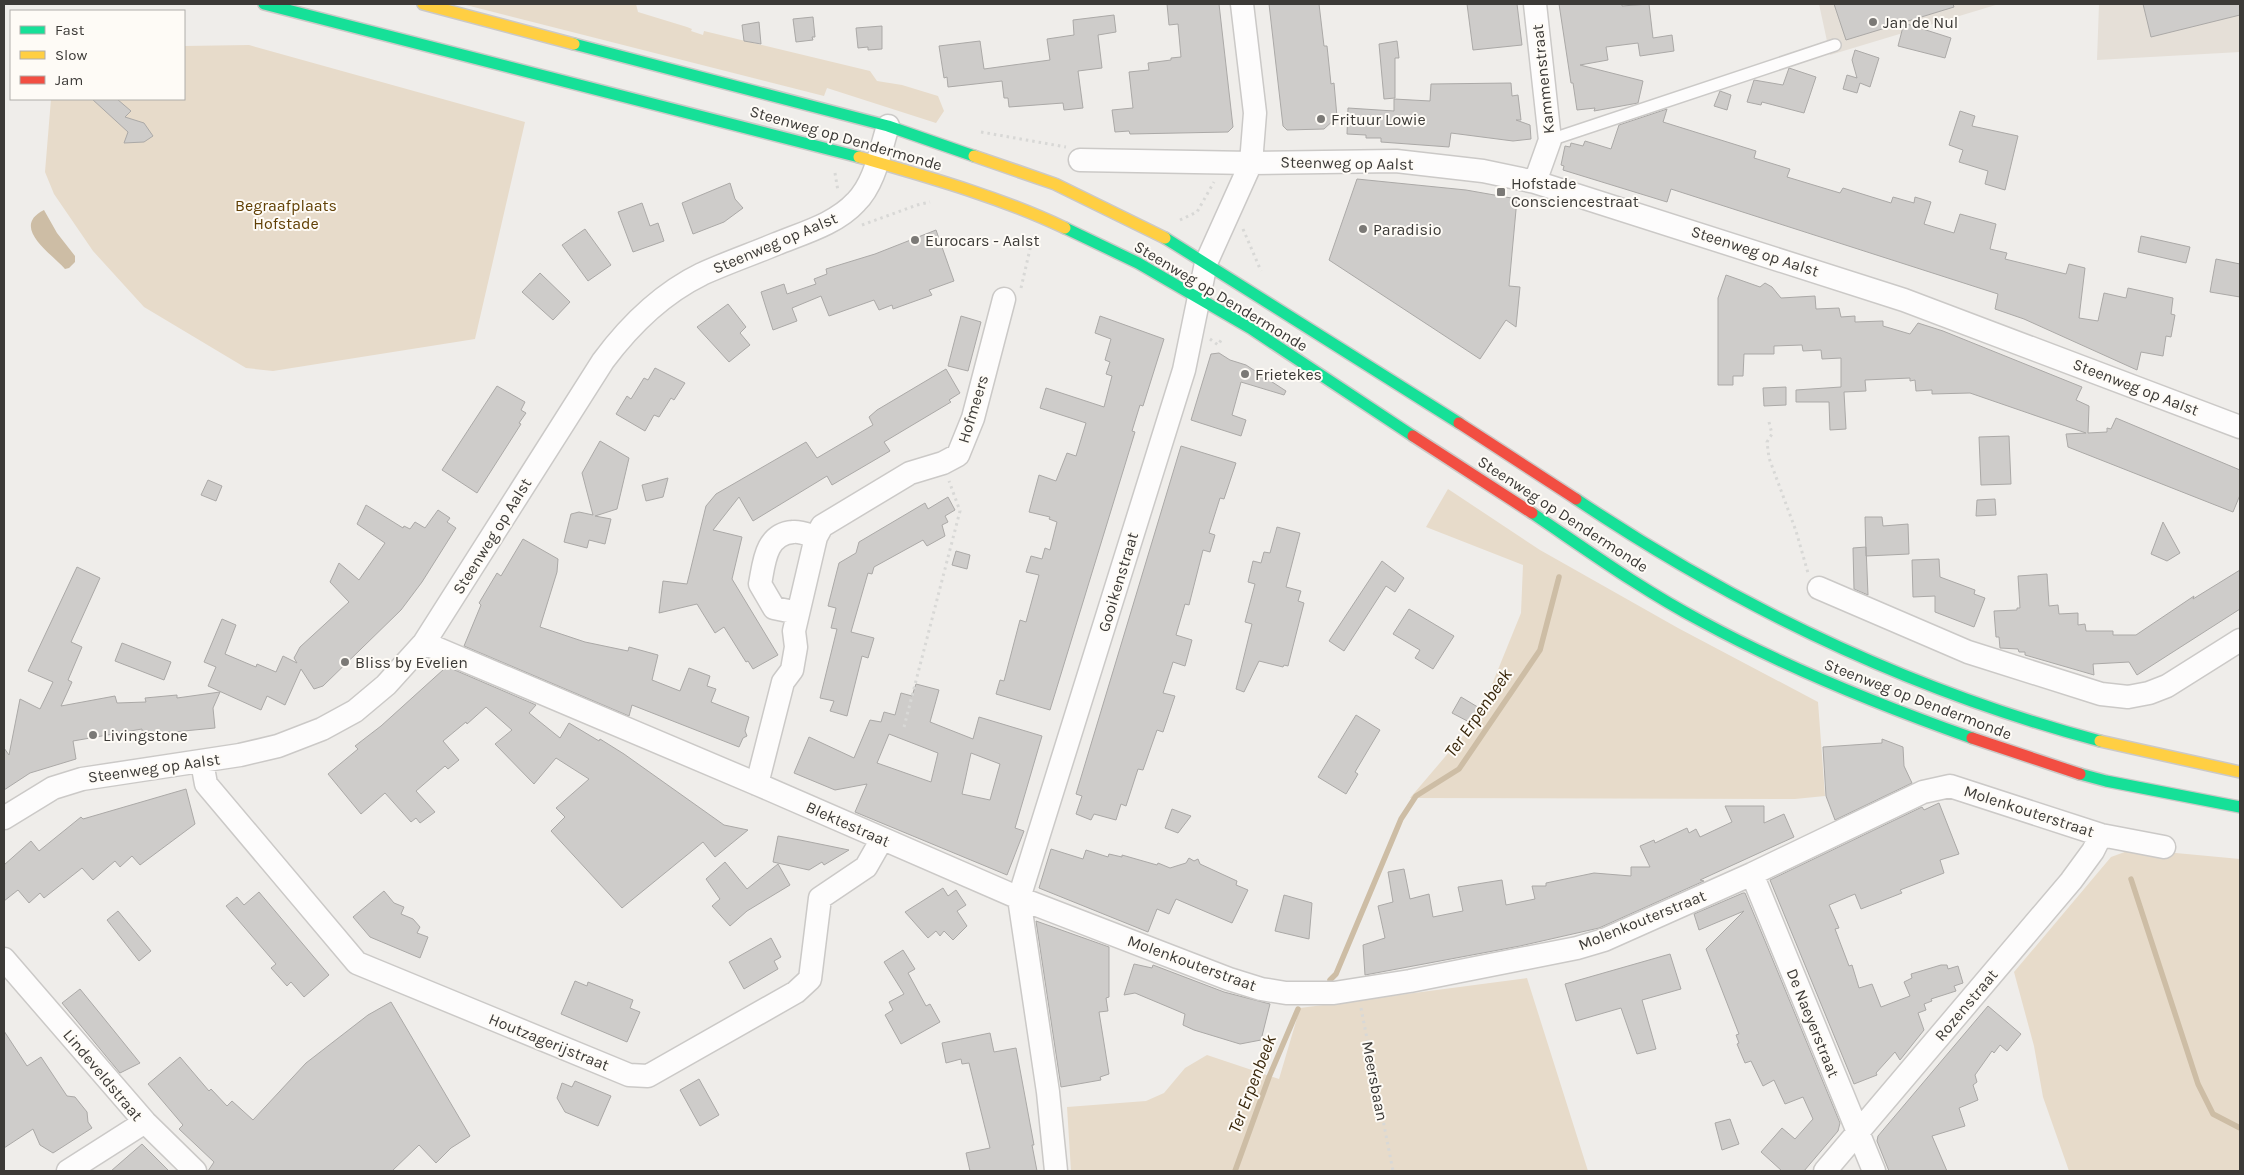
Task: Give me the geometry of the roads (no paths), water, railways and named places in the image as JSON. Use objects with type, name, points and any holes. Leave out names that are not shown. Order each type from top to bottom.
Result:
[{"type":"main road","name":"Steenweg op Dendermonde","points":[[264,4],[878,161],[935,178],[1038,216],[1138,263],[1250,328],[1604,561],[1700,621],[1812,676],[1910,716],[2037,761],[2106,781],[2240,807]]},
{"type":"main road","name":"Steenweg op Dendermonde","points":[[423,4],[888,126],[1055,184],[1154,231],[1474,432],[1620,529],[1739,599],[1840,649],[1944,692],[2047,727],[2155,755],[2240,772]]},
{"type":"street","points":[[1206,263],[1250,163],[1255,113],[1242,4]]},
{"type":"street","name":"Kammenstraat","points":[[1535,4],[1550,140],[1535,182]]},
{"type":"street","name":"Steenweg op Aalst","points":[[4,818],[53,788],[82,779],[202,762],[278,746],[322,729],[355,711],[386,685],[424,643],[603,361],[633,325],[666,297],[701,275],[837,219],[857,202],[871,179],[888,126]]},
{"type":"street","name":"Steenweg op Aalst","points":[[1080,160],[1250,163],[1396,161],[1483,171],[1535,182],[1904,300],[2240,427]]},
{"type":"street","name":"Gooikenstraat","points":[[1019,898],[1181,380],[1200,299],[1206,263]]},
{"type":"street","name":"Hofmeers","points":[[816,536],[822,526],[910,473],[943,463],[958,455],[973,418],[1004,300]]},
{"type":"street","points":[[757,784],[783,682],[792,670],[796,647],[794,631],[816,536],[793,532],[779,536],[767,547],[760,584],[774,608],[798,613]]},
{"type":"street","points":[[1819,588],[1968,652],[2101,694],[2128,697],[2149,693],[2167,686],[2240,640]]},
{"type":"street","name":"Blektestraat","points":[[424,643],[757,784],[1019,898]]},
{"type":"street","name":"Houtzagerijstraat","points":[[202,762],[206,784],[357,963],[629,1075],[648,1076],[796,992],[810,979],[820,898],[866,867],[882,839]]},
{"type":"street","name":"Molenkouterstraat","points":[[1019,898],[1230,979],[1261,989],[1303,994],[1357,990],[1577,948],[1604,940],[1752,874],[1923,792],[1950,786],[2101,835],[2164,847]]},
{"type":"street","name":"Rozenstraat","points":[[1825,1171],[2071,881],[2093,851],[2101,835]]},
{"type":"street","name":"De Naeyerstraat","points":[[1752,874],[1874,1171]]},
{"type":"street","points":[[1019,898],[1048,1092],[1056,1171]]},
{"type":"street","name":"Lindeveldstraat","points":[[4,959],[145,1122],[68,1171]]},
{"type":"street","points":[[145,1122],[195,1171]]},
{"type":"lane","points":[[1550,140],[1835,45]]},
{"type":"waterway","name":"Ter Erpenbeek","points":[[1330,980],[1336,974],[1401,819],[1416,796],[1459,769],[1540,650],[1559,577]]},
{"type":"waterway","points":[[2131,879],[2198,1084],[2213,1114],[2240,1128]]},
{"type":"waterway","name":"Ter Erpenbeek","points":[[1235,1171],[1269,1077],[1298,1009]]},
{"type":"place","name":"Jan de Nul","points":[[1873,22]]},
{"type":"place","name":"Frituur Lowie","points":[[1321,119]]},
{"type":"place","name":"Hofstade Consciencestraat","points":[[1501,192]]},
{"type":"place","name":"Paradisio","points":[[1363,229]]},
{"type":"place","name":"Eurocars - Aalst","points":[[915,240]]},
{"type":"place","name":"Frietekes","points":[[1245,374]]},
{"type":"place","name":"Bliss by Evelien","points":[[345,662]]},
{"type":"place","name":"Livingstone","points":[[93,735]]},
{"type":"park label","name":"Begraafplaats Hofstade","points":[[286,214]]}]
